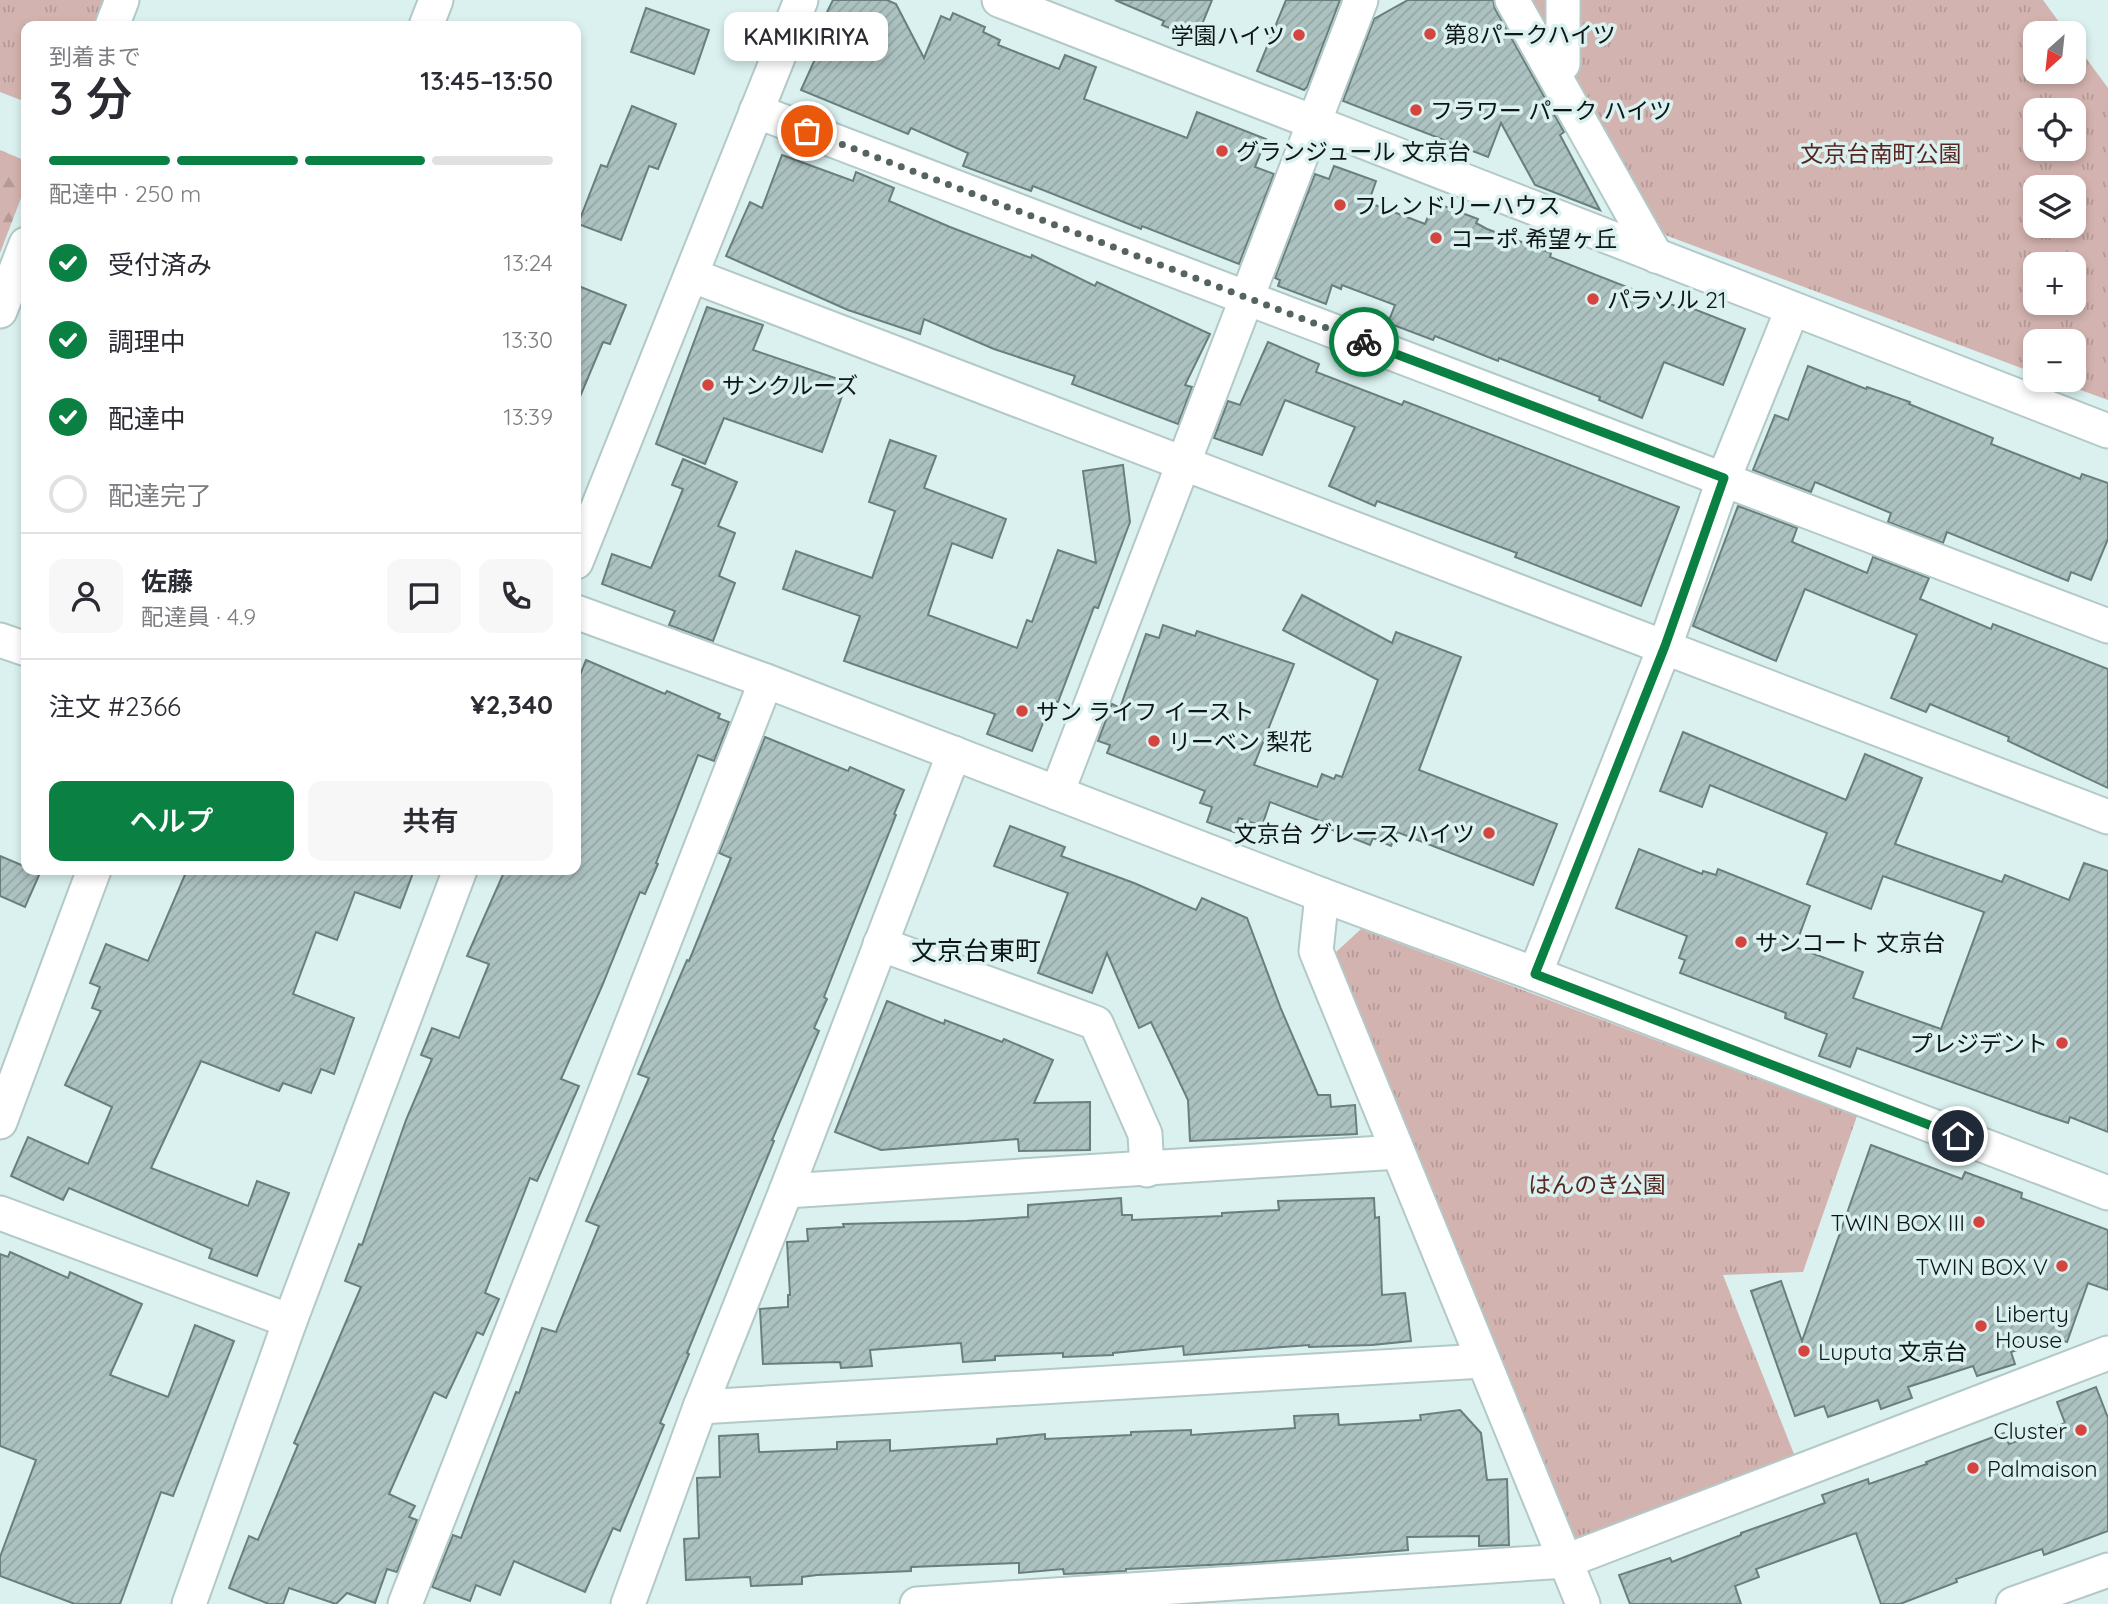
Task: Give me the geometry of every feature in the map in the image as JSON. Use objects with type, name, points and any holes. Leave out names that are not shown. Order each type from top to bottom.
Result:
[{"type":"street","points":[[113,21],[122,0]]},
{"type":"street","points":[[581,550],[801,0]]},
{"type":"street","points":[[999,0],[1033,6],[1656,257],[2108,431]]},
{"type":"street","points":[[1057,793],[1361,0]]},
{"type":"street","points":[[1512,0],[1656,257]]},
{"type":"street","points":[[1563,0],[1563,64]]},
{"type":"street","points":[[756,111],[2108,626]]},
{"type":"street","points":[[0,311],[21,257]]},
{"type":"street","points":[[691,275],[2108,817]]},
{"type":"street","points":[[1535,974],[1665,646],[1724,478],[1792,310]]},
{"type":"street","points":[[581,614],[766,681],[2108,1193]]},
{"type":"street","points":[[0,640],[21,647]]},
{"type":"street","points":[[405,1604],[766,681]]},
{"type":"street","points":[[628,1604],[700,1407],[954,753]]},
{"type":"street","points":[[0,1122],[92,875]]},
{"type":"street","points":[[189,1604],[290,1321],[458,875]]},
{"type":"street","points":[[1322,895],[1316,951],[1583,1604]]},
{"type":"street","points":[[880,944],[1096,1023],[1145,1134],[1147,1170]]},
{"type":"street","points":[[786,1191],[1398,1152]]},
{"type":"street","points":[[0,1213],[290,1321]]},
{"type":"street","points":[[917,1604],[1566,1561],[2108,1353]]},
{"type":"street","points":[[700,1407],[1483,1361]]},
{"type":"street","points":[[2013,1604],[2108,1570]]},
{"type":"green space","points":[[0,0],[109,0],[100,21],[21,21],[21,100],[0,92]]},
{"type":"green space","name":"文京台南町公園","points":[[1525,0],[2043,0],[2058,21],[2023,21],[2023,84],[2086,84],[2086,58],[2108,88],[2108,400],[2086,392],[2086,329],[2023,329],[2023,369],[1665,235]]},
{"type":"green space","points":[[0,150],[21,159],[21,198],[0,253]]},
{"type":"green space","name":"はんのき公園","points":[[1361,929],[1857,1116],[1803,1272],[1723,1275],[1796,1459],[1577,1543],[1335,953]]},
{"type":"building","points":[[833,0],[887,0],[896,4],[924,58],[941,16],[950,20],[953,13],[985,27],[983,32],[1000,40],[998,45],[1059,69],[1065,55],[1096,67],[1084,99],[1187,138],[1197,112],[1266,139],[1255,167],[1274,174],[1239,264],[1033,186],[1031,191],[963,166],[968,153],[911,128],[908,134],[801,90],[831,24],[823,20]]},
{"type":"building","points":[[1115,0],[1212,0],[1196,39],[1162,25],[1164,21]]},
{"type":"building","name":"学園ハイツ","points":[[1286,0],[1340,0],[1304,90],[1257,71]]},
{"type":"building","points":[[1408,0],[1493,0],[1495,9],[1564,132],[1560,135],[1600,210],[1535,185],[1501,123],[1488,157],[1343,101],[1374,19]]},
{"type":"building","points":[[646,8],[709,30],[694,74],[631,52]]},
{"type":"building","points":[[632,106],[676,124],[658,169],[649,166],[621,240],[581,225],[581,216],[601,165],[607,167]]},
{"type":"building","points":[[782,155],[853,181],[856,172],[894,188],[889,201],[1031,258],[1032,255],[1095,286],[1097,282],[1210,334],[1185,385],[1192,387],[1178,424],[1072,384],[1075,376],[994,349],[924,319],[920,334],[848,310],[726,256],[750,202],[762,208]]},
{"type":"building","points":[[1334,166],[1376,181],[1369,201],[1375,205],[1425,224],[1434,202],[1478,219],[1476,223],[1487,229],[1551,253],[1550,257],[1688,311],[1689,307],[1745,329],[1723,385],[1664,362],[1642,418],[1599,400],[1600,397],[1499,358],[1498,361],[1435,336],[1433,340],[1388,323],[1395,305],[1342,285],[1341,289],[1332,285],[1326,304],[1278,286],[1280,280],[1275,278],[1315,174],[1329,179]]},
{"type":"building","points":[[581,287],[626,305],[610,344],[603,342],[581,394]]},
{"type":"building","points":[[707,307],[763,325],[753,350],[847,382],[822,452],[724,418],[705,464],[656,444]]},
{"type":"building","points":[[1268,342],[1319,364],[1316,372],[1402,405],[1404,401],[1679,507],[1641,606],[1515,557],[1517,553],[1377,501],[1375,506],[1329,486],[1355,427],[1285,400],[1262,455],[1214,438],[1228,401],[1240,405]]},
{"type":"building","points":[[1808,366],[1866,389],[1867,387],[1910,402],[1909,404],[1993,438],[1991,444],[2080,479],[2082,474],[2108,483],[2108,539],[2091,580],[2071,572],[2068,581],[1947,532],[1943,543],[1888,522],[1891,513],[1815,482],[1811,492],[1753,470],[1775,415],[1788,420]]},
{"type":"building","points":[[890,440],[936,456],[924,488],[1006,519],[992,558],[952,543],[928,615],[1017,648],[1027,620],[1032,622],[1058,550],[1096,563],[1083,471],[1123,465],[1130,522],[1098,608],[1094,607],[1058,702],[1052,700],[1032,751],[987,734],[995,714],[844,661],[860,616],[783,589],[796,551],[872,578],[895,511],[869,502]]},
{"type":"building","points":[[683,459],[737,482],[718,526],[735,533],[719,576],[735,583],[713,641],[669,625],[675,611],[602,584],[612,554],[651,568],[683,489],[672,485]]},
{"type":"building","points":[[1738,506],[1797,528],[1792,542],[1867,573],[1873,557],[1929,578],[1920,599],[1991,629],[1993,624],[2108,669],[2108,788],[2008,741],[2009,737],[1930,704],[1926,712],[1891,698],[1917,635],[1805,589],[1776,661],[1693,626]]},
{"type":"building","points":[[1302,595],[1392,643],[1396,632],[1461,657],[1419,770],[1557,824],[1533,885],[1397,832],[1391,846],[1373,838],[1370,845],[1322,826],[1323,822],[1270,802],[1262,826],[1239,818],[1234,832],[1207,822],[1212,807],[1200,803],[1205,791],[1107,753],[1110,745],[1098,741],[1112,704],[1120,708],[1146,634],[1159,638],[1163,625],[1195,636],[1197,631],[1294,664],[1254,765],[1317,787],[1322,774],[1334,779],[1336,775],[1342,777],[1378,680],[1283,630]]},
{"type":"building","points":[[586,660],[665,694],[667,691],[720,714],[718,718],[729,722],[714,761],[698,755],[656,863],[658,864],[645,894],[640,892],[561,1079],[579,1086],[537,1181],[530,1178],[485,1293],[499,1299],[483,1335],[477,1332],[446,1398],[434,1392],[389,1494],[415,1506],[409,1517],[417,1520],[397,1572],[387,1569],[375,1603],[347,1593],[336,1604],[289,1588],[283,1604],[269,1604],[229,1588],[249,1536],[258,1540],[298,1445],[294,1443],[361,1287],[345,1281],[359,1244],[362,1245],[406,1120],[432,1059],[421,1055],[432,1028],[459,1038],[489,964],[467,956],[503,875],[581,875],[581,672]]},
{"type":"building","points":[[1683,732],[1846,800],[1865,754],[1922,778],[1895,844],[2002,882],[2005,875],[2069,900],[2084,863],[2108,871],[2108,1132],[2070,1117],[2068,1123],[2041,1114],[1857,1048],[1850,1067],[1819,1056],[1827,1034],[1785,1018],[1786,1013],[1680,973],[1685,960],[1679,958],[1687,936],[1616,908],[1639,849],[1702,874],[1703,871],[1716,875],[1718,869],[1810,906],[1795,947],[1863,972],[1853,998],[1941,1029],[1984,912],[1883,876],[1871,909],[1807,884],[1827,833],[1710,785],[1702,807],[1660,791]]},
{"type":"building","points":[[765,737],[848,771],[850,767],[904,790],[894,814],[896,815],[824,997],[827,999],[814,1028],[819,1031],[772,1140],[774,1141],[687,1353],[689,1354],[660,1423],[664,1425],[620,1531],[613,1528],[585,1592],[514,1561],[500,1595],[476,1585],[470,1601],[432,1587],[453,1535],[461,1538],[542,1328],[556,1332],[599,1226],[586,1221],[649,1078],[638,1074],[687,960],[689,961],[731,858],[719,853]]},
{"type":"building","points":[[1010,826],[1065,847],[1061,856],[1196,910],[1202,898],[1247,918],[1281,1009],[1318,1095],[1330,1095],[1331,1107],[1355,1105],[1357,1134],[1190,1141],[1188,1100],[1151,1022],[1139,1028],[1107,953],[1092,993],[1038,973],[1068,893],[994,866]]},
{"type":"building","points":[[0,856],[21,865],[21,875],[39,875],[25,907],[0,896]]},
{"type":"building","points":[[185,875],[412,875],[400,908],[355,892],[337,940],[316,932],[293,994],[354,1018],[334,1074],[321,1069],[311,1093],[283,1083],[279,1091],[201,1061],[151,1168],[248,1206],[257,1181],[289,1193],[257,1276],[209,1258],[212,1249],[69,1188],[63,1200],[11,1176],[28,1137],[88,1164],[112,1107],[65,1085],[101,1011],[92,1008],[100,987],[90,983],[106,944],[148,961]]},
{"type":"building","points":[[887,1001],[944,1024],[945,1020],[1002,1042],[1004,1039],[1053,1060],[1034,1103],[1090,1102],[1090,1150],[1019,1151],[1018,1139],[881,1150],[835,1132]]},
{"type":"building","points":[[1871,1145],[1962,1179],[1965,1172],[2022,1193],[2021,1198],[2108,1230],[2108,1290],[2088,1283],[2067,1342],[2055,1338],[2011,1352],[2015,1364],[1977,1376],[1973,1366],[1908,1387],[1912,1398],[1881,1409],[1878,1400],[1828,1417],[1824,1406],[1795,1416],[1751,1291],[1781,1281],[1802,1341]]},
{"type":"building","points":[[1121,1198],[1122,1215],[1132,1215],[1132,1220],[1222,1216],[1222,1213],[1279,1210],[1278,1201],[1374,1198],[1375,1218],[1379,1217],[1382,1295],[1405,1293],[1411,1341],[1372,1345],[1309,1345],[1184,1355],[1183,1346],[1113,1355],[1063,1357],[1063,1353],[995,1356],[995,1360],[963,1362],[961,1343],[870,1350],[872,1366],[841,1368],[840,1362],[763,1364],[760,1309],[788,1307],[790,1295],[787,1242],[808,1241],[807,1229],[844,1227],[843,1224],[1028,1217],[1028,1205]]},
{"type":"building","points":[[10,1252],[68,1278],[70,1272],[142,1304],[110,1375],[168,1397],[195,1325],[234,1341],[173,1496],[161,1492],[120,1604],[75,1604],[0,1576],[0,1557],[36,1460],[0,1446],[0,1254],[8,1257]]},
{"type":"building","points":[[2096,1387],[2108,1418],[2108,1531],[2044,1555],[2042,1549],[1956,1579],[1957,1582],[1900,1604],[1881,1604],[1856,1533],[1756,1569],[1759,1577],[1735,1586],[1741,1604],[1630,1604],[1619,1575],[1670,1558],[1672,1562],[1741,1533],[1825,1503],[1822,1495],[1868,1479],[1869,1484],[2004,1433],[2009,1444],[2065,1423],[2057,1402]]},
{"type":"building","points":[[1460,1410],[1481,1433],[1487,1480],[1507,1479],[1509,1545],[1479,1546],[1479,1536],[1407,1537],[1408,1550],[1126,1571],[1064,1574],[1063,1569],[1019,1573],[1019,1563],[911,1567],[911,1571],[817,1575],[802,1577],[802,1584],[751,1586],[750,1577],[686,1580],[684,1539],[699,1538],[697,1478],[720,1477],[719,1436],[758,1434],[759,1452],[837,1449],[837,1442],[890,1440],[890,1451],[997,1444],[997,1439],[1045,1434],[1045,1439],[1131,1435],[1131,1432],[1191,1430],[1191,1435],[1295,1428],[1294,1416],[1338,1414],[1339,1425],[1421,1420],[1420,1415]]},
{"type":"way so far","points":[[807,131],[1364,342]]},
{"type":"place","name":"第8パークハイツ","points":[[1430,34]]},
{"type":"place","name":"学園ハイツ","points":[[1299,35]]},
{"type":"place","name":"フラワー パーク ハイツ","points":[[1416,110]]},
{"type":"place","name":"KAMIKIRIYA","points":[[807,131]]},
{"type":"place","name":"グランジュール 文京台","points":[[1222,151]]},
{"type":"place","name":"フレンドリーハウス","points":[[1340,205]]},
{"type":"place","name":"コーポ 希望ヶ丘","points":[[1436,238]]},
{"type":"place","name":"パラソル 21","points":[[1593,299]]},
{"type":"place","name":"サンクルーズ","points":[[708,385]]},
{"type":"place","name":"サン ライフ イースト","points":[[1022,711]]},
{"type":"place","name":"リーベン 梨花","points":[[1154,741]]},
{"type":"place","name":"文京台 グレース ハイツ","points":[[1489,833]]},
{"type":"place","name":"サンコート 文京台","points":[[1741,942]]},
{"type":"place","name":"プレジデント","points":[[2062,1043]]},
{"type":"place","name":"TWIN BOX III","points":[[1979,1222]]},
{"type":"place","name":"TWIN BOX V","points":[[2062,1266]]},
{"type":"place","name":"Liberty House","points":[[1981,1326]]},
{"type":"place","name":"Luputa 文京台","points":[[1804,1351]]},
{"type":"place","name":"Cluster","points":[[2081,1430]]},
{"type":"place","name":"Palmaison","points":[[1973,1468]]},
{"type":"district","name":"文京台東町","points":[[976,950]]},
{"type":"route","points":[[1364,342],[1724,478],[1665,646],[1535,974],[1958,1136]]}]
